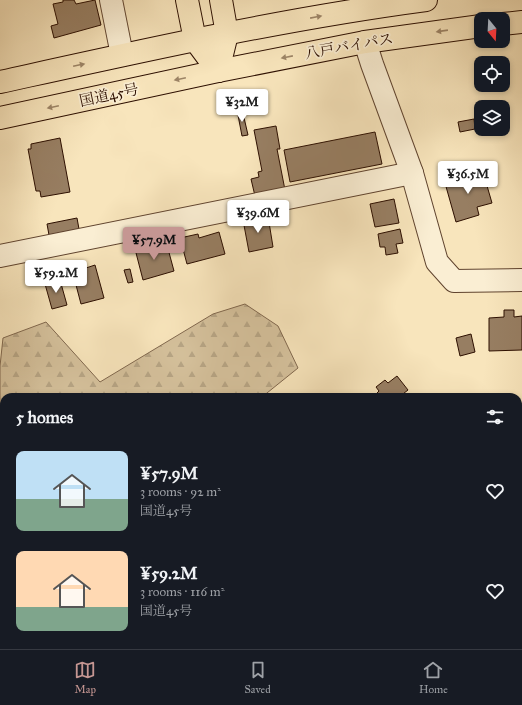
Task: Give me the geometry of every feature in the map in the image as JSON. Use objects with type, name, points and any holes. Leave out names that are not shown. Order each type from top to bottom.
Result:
[{"type":"highway","points":[[187,0],[195,40],[218,71]]},
{"type":"highway","points":[[218,71],[227,34],[221,0]]},
{"type":"highway","points":[[0,82],[195,40],[354,10],[426,0]]},
{"type":"highway","points":[[510,23],[522,22]]},
{"type":"highway","name":"八戸バイパス","points":[[218,71],[365,42],[474,27]]},
{"type":"highway","name":"国道45号","points":[[0,118],[218,71]]},
{"type":"street","points":[[111,0],[122,55]]},
{"type":"street","points":[[365,42],[412,173],[437,262],[454,281],[522,280]]},
{"type":"street","points":[[0,256],[412,173]]},
{"type":"green space","points":[[245,304],[278,326],[298,368],[267,393],[0,393],[0,366],[3,338],[46,322],[100,382],[213,314]]},
{"type":"building","points":[[63,0],[74,0],[76,4],[95,0],[101,25],[54,38],[51,26],[58,24],[53,4],[63,2]]},
{"type":"building","points":[[242,109],[248,135],[242,136],[237,110]]},
{"type":"building","points":[[474,119],[474,129],[460,132],[458,122]]},
{"type":"building","points":[[276,126],[280,149],[277,149],[285,190],[255,196],[251,179],[259,177],[258,172],[262,171],[254,130]]},
{"type":"building","points":[[375,132],[382,164],[290,182],[284,150]]},
{"type":"building","points":[[60,138],[70,192],[41,197],[40,191],[36,191],[28,149],[31,149],[31,144]]},
{"type":"building","points":[[471,170],[472,175],[483,172],[492,203],[477,207],[479,215],[456,222],[445,183],[454,180],[453,175]]},
{"type":"building","points":[[394,199],[399,223],[375,227],[370,204]]},
{"type":"building","points":[[268,216],[273,247],[249,252],[243,220]]},
{"type":"building","points":[[77,218],[79,229],[49,235],[47,224]]},
{"type":"building","points":[[400,229],[403,243],[396,244],[398,253],[386,255],[385,247],[380,247],[378,234]]},
{"type":"building","points":[[219,232],[225,254],[187,264],[180,238],[198,234],[199,238]]},
{"type":"building","points":[[154,244],[155,248],[167,245],[174,271],[143,280],[135,249]]},
{"type":"building","points":[[95,265],[104,298],[81,304],[76,285],[80,284],[77,271]]},
{"type":"building","points":[[130,269],[133,282],[128,283],[124,270]]},
{"type":"building","points":[[60,280],[67,305],[52,309],[45,284]]},
{"type":"building","points":[[504,310],[514,310],[514,317],[522,316],[522,350],[489,351],[489,318],[504,317]]},
{"type":"building","points":[[471,334],[475,352],[460,356],[456,338]]},
{"type":"building","points":[[397,376],[408,390],[404,393],[377,393],[379,391],[376,387],[385,380],[388,383]]}]
